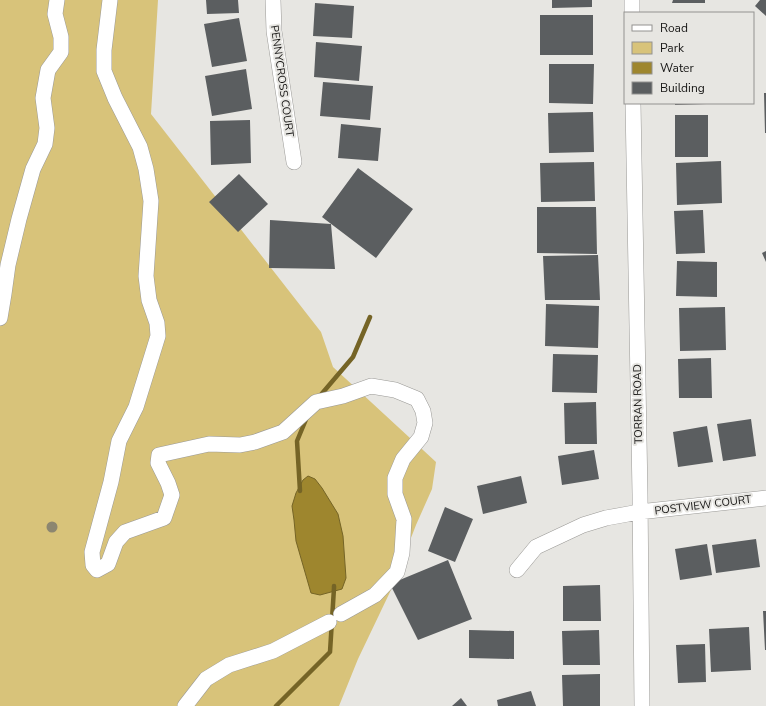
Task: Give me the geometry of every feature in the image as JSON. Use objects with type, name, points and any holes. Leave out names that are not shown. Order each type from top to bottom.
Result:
[{"type":"street","points":[[0,318],[8,265],[19,218],[33,168],[45,144],[47,128],[43,98],[48,70],[61,52],[61,37],[55,14],[57,0]]},
{"type":"street","points":[[110,0],[104,50],[104,71],[115,98],[140,147],[146,168],[151,201],[146,276],[149,300],[157,323],[158,336],[136,407],[119,441],[111,482],[92,552],[93,565],[97,570],[108,564],[116,542],[125,532],[164,518],[172,494],[158,463],[159,455],[209,444],[240,445],[255,442],[283,432],[316,402],[343,396],[371,386],[395,390],[417,399],[423,411],[425,423],[420,437],[403,459],[395,478],[394,494],[404,519],[402,554],[397,572],[375,595],[335,618],[273,650],[229,666],[206,679],[185,706]]},
{"type":"street","name":"PENNYCROSS COURT","points":[[272,0],[274,31],[294,162]]},
{"type":"street","points":[[632,0],[632,12]]},
{"type":"street","name":"TORRAN ROAD","points":[[633,104],[642,706]]},
{"type":"street","name":"POSTVIEW COURT","points":[[516,570],[536,547],[583,525],[606,518],[639,512],[766,498]]},
{"type":"green space","points":[[0,0],[158,0],[151,114],[321,332],[333,367],[436,462],[432,489],[416,525],[390,592],[358,659],[339,706],[0,706]]},
{"type":"water","points":[[308,476],[315,479],[338,514],[343,536],[346,578],[342,589],[320,595],[311,593],[296,541],[292,506],[296,493],[303,480]]},
{"type":"building","points":[[206,0],[238,0],[239,13],[207,14]]},
{"type":"building","points":[[552,0],[592,0],[592,7],[552,8]]},
{"type":"building","points":[[673,0],[705,0],[705,3],[672,3]]},
{"type":"building","points":[[760,0],[766,0],[766,16],[755,6]]},
{"type":"building","points":[[315,3],[354,6],[352,38],[313,36]]},
{"type":"building","points":[[540,15],[593,15],[593,55],[540,55]]},
{"type":"building","points":[[239,18],[247,61],[212,67],[204,24]]},
{"type":"building","points":[[316,42],[362,46],[359,81],[314,77]]},
{"type":"building","points":[[549,64],[594,64],[593,104],[549,103]]},
{"type":"building","points":[[246,69],[252,109],[212,116],[205,76]]},
{"type":"building","points":[[323,82],[373,86],[370,120],[320,116]]},
{"type":"building","points":[[764,93],[766,93],[766,133],[765,133]]},
{"type":"building","points":[[675,104],[706,104],[675,105]]},
{"type":"building","points":[[593,112],[594,152],[549,153],[548,113]]},
{"type":"building","points":[[675,115],[708,115],[708,157],[675,157]]},
{"type":"building","points":[[250,120],[251,163],[211,165],[210,121]]},
{"type":"building","points":[[341,124],[381,128],[378,161],[338,158]]},
{"type":"building","points":[[721,161],[722,203],[677,205],[676,163]]},
{"type":"building","points":[[594,162],[595,201],[541,202],[540,163]]},
{"type":"building","points":[[358,168],[413,209],[376,258],[322,217]]},
{"type":"building","points":[[239,174],[268,204],[238,232],[209,202]]},
{"type":"building","points":[[537,207],[596,207],[597,254],[537,253]]},
{"type":"building","points":[[703,210],[705,253],[676,254],[674,211]]},
{"type":"building","points":[[270,220],[331,224],[335,269],[269,268]]},
{"type":"building","points":[[766,251],[766,262],[762,253]]},
{"type":"building","points":[[598,255],[600,300],[545,300],[543,256]]},
{"type":"building","points":[[677,261],[717,262],[717,297],[676,296]]},
{"type":"building","points":[[546,304],[599,306],[598,348],[545,346]]},
{"type":"building","points":[[725,307],[726,350],[680,351],[679,308]]},
{"type":"building","points":[[553,354],[598,355],[597,393],[552,392]]},
{"type":"building","points":[[711,358],[712,398],[679,398],[678,359]]},
{"type":"building","points":[[596,402],[597,444],[565,444],[564,403]]},
{"type":"building","points":[[751,419],[756,456],[723,461],[717,424]]},
{"type":"building","points":[[707,426],[713,462],[678,467],[673,432]]},
{"type":"building","points":[[594,450],[599,479],[562,485],[558,456]]},
{"type":"building","points":[[521,476],[527,503],[483,514],[477,486]]},
{"type":"building","points":[[445,507],[473,519],[455,562],[428,551]]},
{"type":"building","points":[[756,539],[760,567],[716,573],[712,545]]},
{"type":"building","points":[[707,544],[712,575],[680,580],[675,549]]},
{"type":"building","points":[[448,560],[472,619],[418,640],[390,584]]},
{"type":"building","points":[[600,585],[601,621],[563,621],[563,586]]},
{"type":"building","points":[[763,611],[766,611],[766,650],[765,650]]},
{"type":"building","points":[[749,627],[751,670],[711,672],[709,629]]},
{"type":"building","points":[[469,630],[514,631],[514,659],[469,658]]},
{"type":"building","points":[[599,630],[600,665],[563,665],[562,631]]},
{"type":"building","points":[[705,644],[706,682],[678,683],[676,645]]},
{"type":"building","points":[[600,674],[600,706],[563,706],[562,675]]},
{"type":"building","points":[[531,691],[536,706],[498,706],[497,700]]},
{"type":"building","points":[[461,698],[467,706],[452,706]]},
{"type":"waterway","points":[[319,397],[353,357],[370,317]]},
{"type":"waterway","points":[[300,491],[297,441],[307,417]]},
{"type":"waterway","points":[[276,706],[330,652],[334,586]]}]
